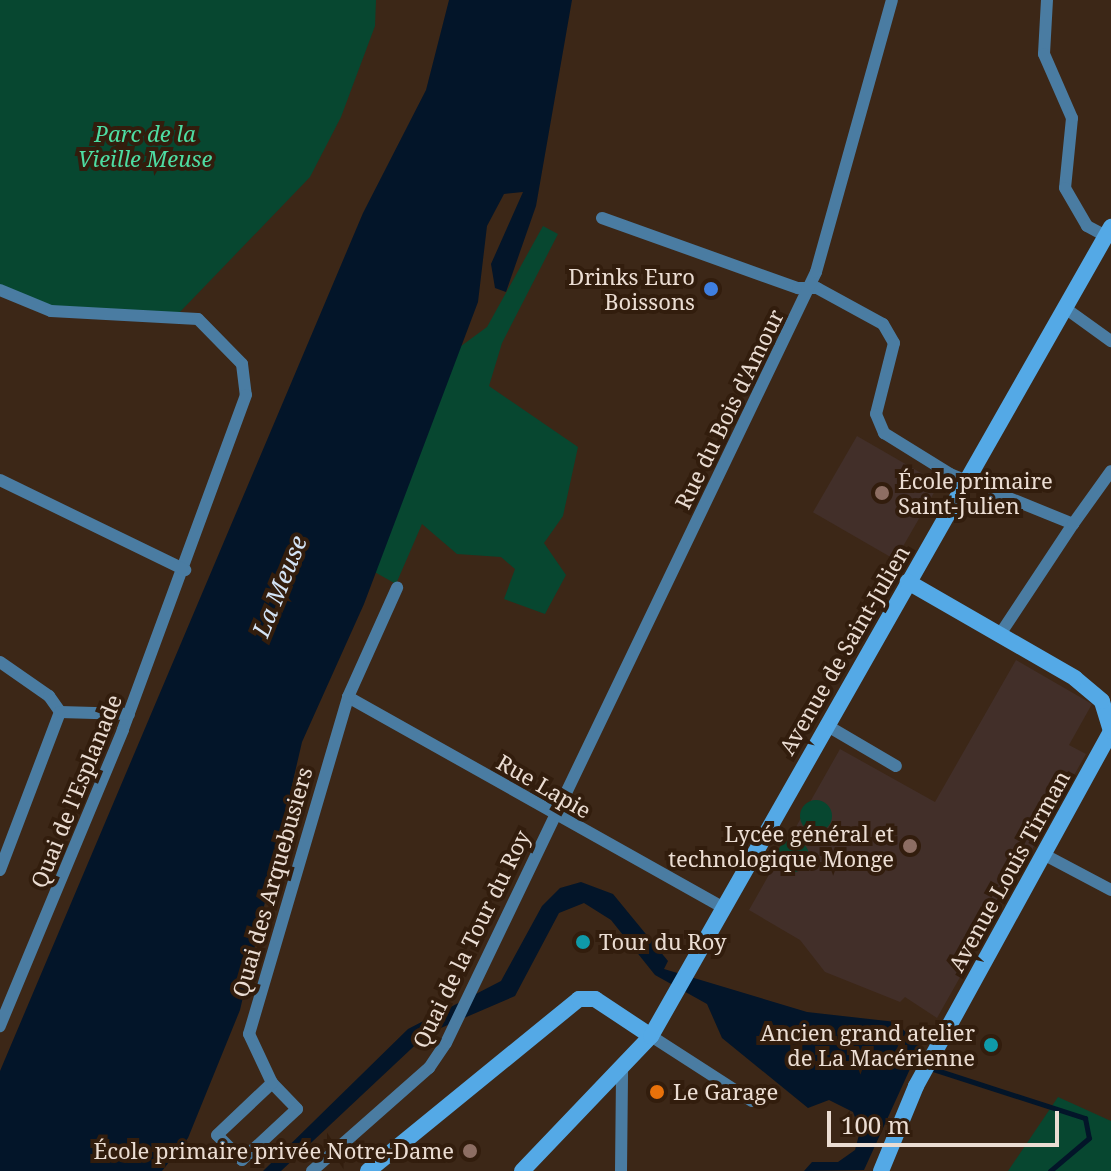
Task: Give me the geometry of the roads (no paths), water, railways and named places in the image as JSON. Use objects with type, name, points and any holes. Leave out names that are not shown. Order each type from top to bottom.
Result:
[{"type":"main road","name":"Avenue de Saint-Julien","points":[[522,1171],[622,1070],[651,1036],[721,906],[1108,232]]},
{"type":"main road","name":"Avenue Louis Tirman","points":[[881,1171],[916,1086],[1111,731],[1110,719],[1102,701],[1075,678],[908,582]]},
{"type":"main road","points":[[368,1171],[579,999],[595,999],[651,1036]]},
{"type":"street","name":"Rue du Bois d'Amour","points":[[556,817],[810,287],[892,0]]},
{"type":"street","points":[[1047,0],[1044,54],[1072,118],[1065,188],[1087,226],[1108,232]]},
{"type":"street","points":[[602,218],[810,287],[883,324],[894,343],[878,426],[966,481],[1073,524]]},
{"type":"street","name":"Quai de l'Esplanade","points":[[0,290],[51,311],[179,313],[228,342],[242,364],[243,413],[129,714],[0,1026]]},
{"type":"street","points":[[1065,308],[1111,341]]},
{"type":"street","points":[[999,636],[1111,471]]},
{"type":"street","points":[[0,480],[185,570]]},
{"type":"street","name":"Quai des Arquebusiers","points":[[272,1083],[217,1135],[242,1160],[297,1109],[272,1083],[249,1034],[348,697],[397,588]]},
{"type":"street","points":[[0,662],[49,696],[60,712]]},
{"type":"street","name":"Rue Lapie","points":[[348,697],[556,817],[721,906]]},
{"type":"street","points":[[60,712],[129,714]]},
{"type":"street","points":[[0,870],[60,712]]},
{"type":"street","points":[[826,725],[896,766]]},
{"type":"street","name":"Quai de la Tour du Roy","points":[[312,1171],[429,1068],[446,1043],[556,817]]},
{"type":"street","points":[[1043,854],[1111,890]]},
{"type":"street","points":[[651,1036],[752,1101]]},
{"type":"street","points":[[621,1171],[622,1070]]},
{"type":"water","name":"La Meuse","points":[[449,0],[572,0],[536,206],[506,292],[495,288],[491,264],[523,192],[504,194],[487,226],[478,302],[364,604],[302,742],[240,1010],[188,1138],[162,1171],[0,1171],[0,1071],[363,213],[426,90]]},
{"type":"water","points":[[581,882],[613,894],[668,961],[664,969],[807,1012],[896,1022],[920,1047],[864,1170],[804,1171],[812,1162],[838,1162],[855,1150],[860,1131],[853,1112],[829,1100],[808,1108],[722,1038],[707,1004],[655,975],[611,920],[584,903],[559,913],[515,996],[427,1034],[281,1171],[263,1171],[408,1029],[501,981],[542,906],[560,888]]},
{"type":"waterway","points":[[930,1068],[1085,1118],[1089,1138],[1050,1171]]},
{"type":"place","name":"Drinks Euro Boissons","points":[[711,289]]},
{"type":"place","name":"École primaire Saint-Julien","points":[[882,493]]},
{"type":"place","name":"Lycée général et technologique Monge","points":[[910,846]]},
{"type":"place","name":"Tour du Roy","points":[[583,942]]},
{"type":"place","name":"Ancien grand atelier de La Macérienne","points":[[991,1045]]},
{"type":"place","name":"Le Garage","points":[[657,1092]]},
{"type":"place","name":"École primaire privée Notre-Dame","points":[[470,1151]]},
{"type":"park label","name":"Parc de la Vieille Meuse","points":[[145,146]]}]
